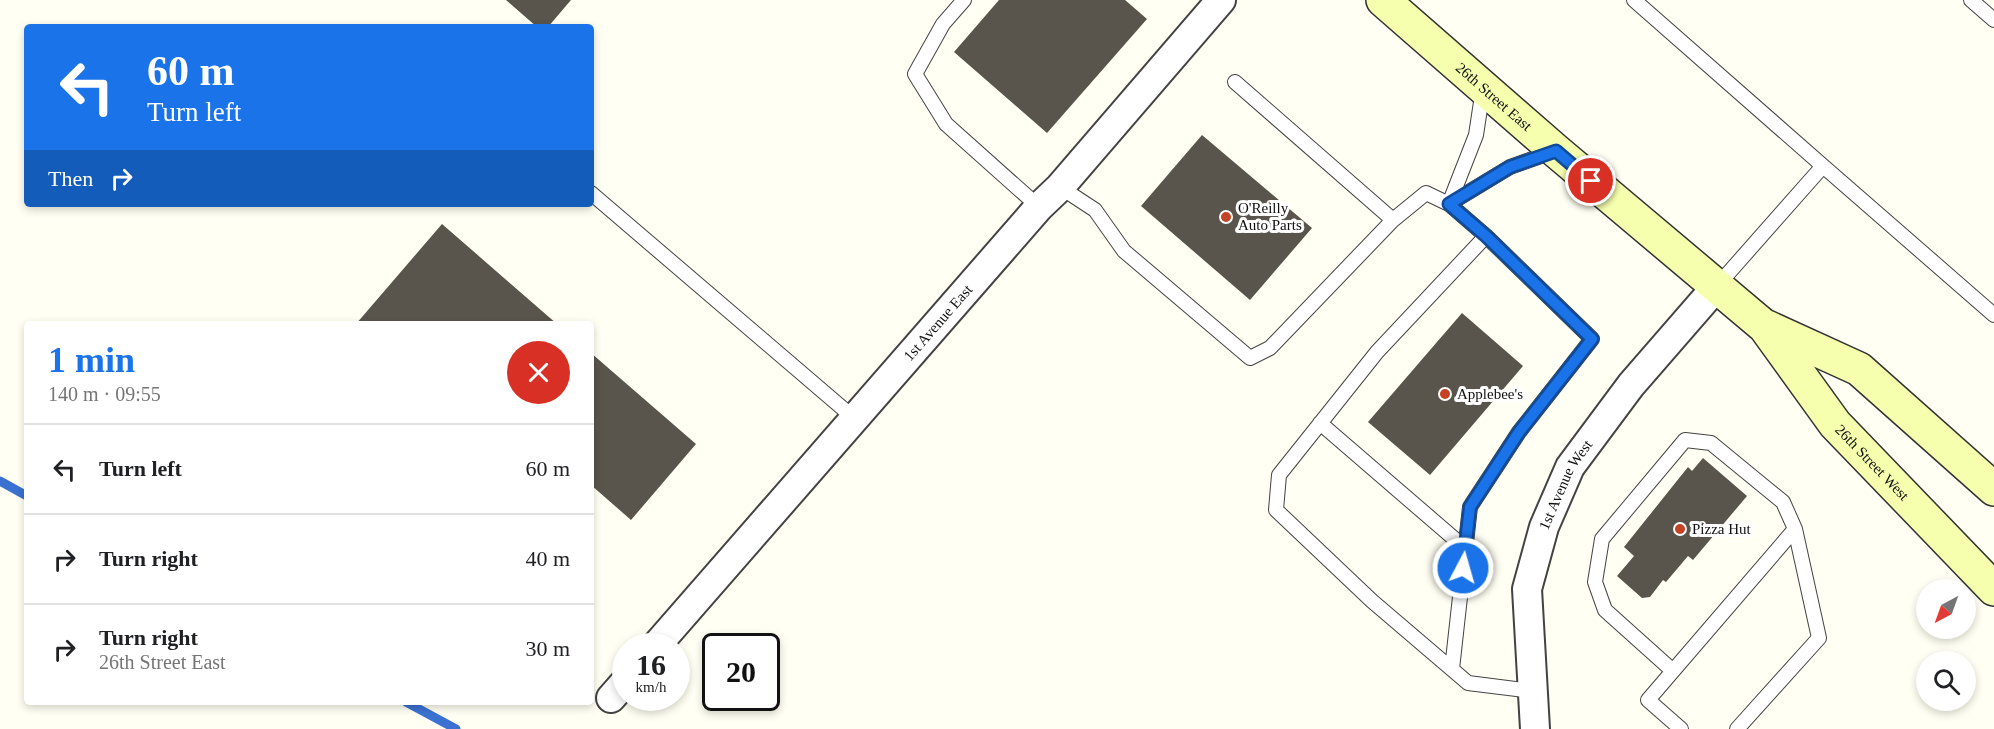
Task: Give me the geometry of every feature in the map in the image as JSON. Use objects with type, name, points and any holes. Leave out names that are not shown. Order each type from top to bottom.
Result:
[{"type":"main road","name":"26th Street East","points":[[1383,0],[1556,151],[1717,286]]},
{"type":"main road","name":"26th Street West","points":[[1717,286],[1766,327],[1836,424],[1994,589]]},
{"type":"main road","name":"26th Street West","points":[[1766,327],[1859,369],[1994,489]]},
{"type":"street","name":"1st Avenue East","points":[[667,633],[1039,207],[1060,187],[1221,0]]},
{"type":"street","name":"1st Avenue West","points":[[1534,729],[1527,589],[1544,527],[1570,467],[1631,385],[1717,286]]},
{"type":"lane","points":[[964,0],[943,24],[915,74],[946,124],[1039,207]]},
{"type":"lane","points":[[1634,0],[1994,315]]},
{"type":"lane","points":[[1971,0],[1994,20]]},
{"type":"lane","points":[[1235,82],[1393,220]]},
{"type":"lane","points":[[1449,204],[1476,135],[1483,87]]},
{"type":"lane","points":[[1449,204],[1510,167],[1556,151]]},
{"type":"lane","points":[[1717,286],[1823,166]]},
{"type":"lane","points":[[1060,187],[1095,210],[1124,251],[1250,358],[1270,348],[1393,220],[1426,193],[1449,204],[1486,236],[1592,339],[1519,432],[1470,507],[1452,669]]},
{"type":"lane","points":[[594,196],[854,418]]},
{"type":"lane","points":[[1486,236],[1377,352],[1279,475],[1276,510],[1372,601],[1468,683],[1532,691]]},
{"type":"lane","points":[[1320,423],[1465,548]]},
{"type":"lane","points":[[1673,671],[1605,610],[1595,582],[1602,539],[1685,440],[1711,443],[1783,502],[1795,529],[1819,638],[1737,729]]},
{"type":"lane","points":[[1681,729],[1648,700],[1795,529]]},
{"type":"building","points":[[506,0],[571,0],[551,24],[534,24]]},
{"type":"building","points":[[999,0],[1125,0],[1147,19],[1047,133],[954,52]]},
{"type":"building","name":"O'Reilly Auto Parts","points":[[1202,135],[1312,228],[1250,300],[1141,206]]},
{"type":"building","points":[[442,224],[554,321],[359,321]]},
{"type":"building","name":"Applebee's","points":[[1462,313],[1523,366],[1430,475],[1368,422]]},
{"type":"building","points":[[594,356],[696,444],[631,520],[594,488]]},
{"type":"building","points":[[1703,458],[1747,496],[1693,560],[1688,556],[1666,582],[1663,580],[1650,597],[1642,598],[1617,576],[1634,556],[1624,547],[1688,467],[1692,471]]},
{"type":"waterway","points":[[0,481],[24,494]]},
{"type":"waterway","points":[[412,705],[456,729]]},
{"type":"place","name":"O'Reilly Auto Parts","points":[[1226,217]]},
{"type":"place","name":"Applebee's","points":[[1445,394]]},
{"type":"place","name":"Pizza Hut","points":[[1680,529]]},
{"type":"route","points":[[1463,568],[1470,507],[1519,432],[1592,339],[1486,236],[1449,204],[1510,167],[1556,151],[1591,181]]}]
